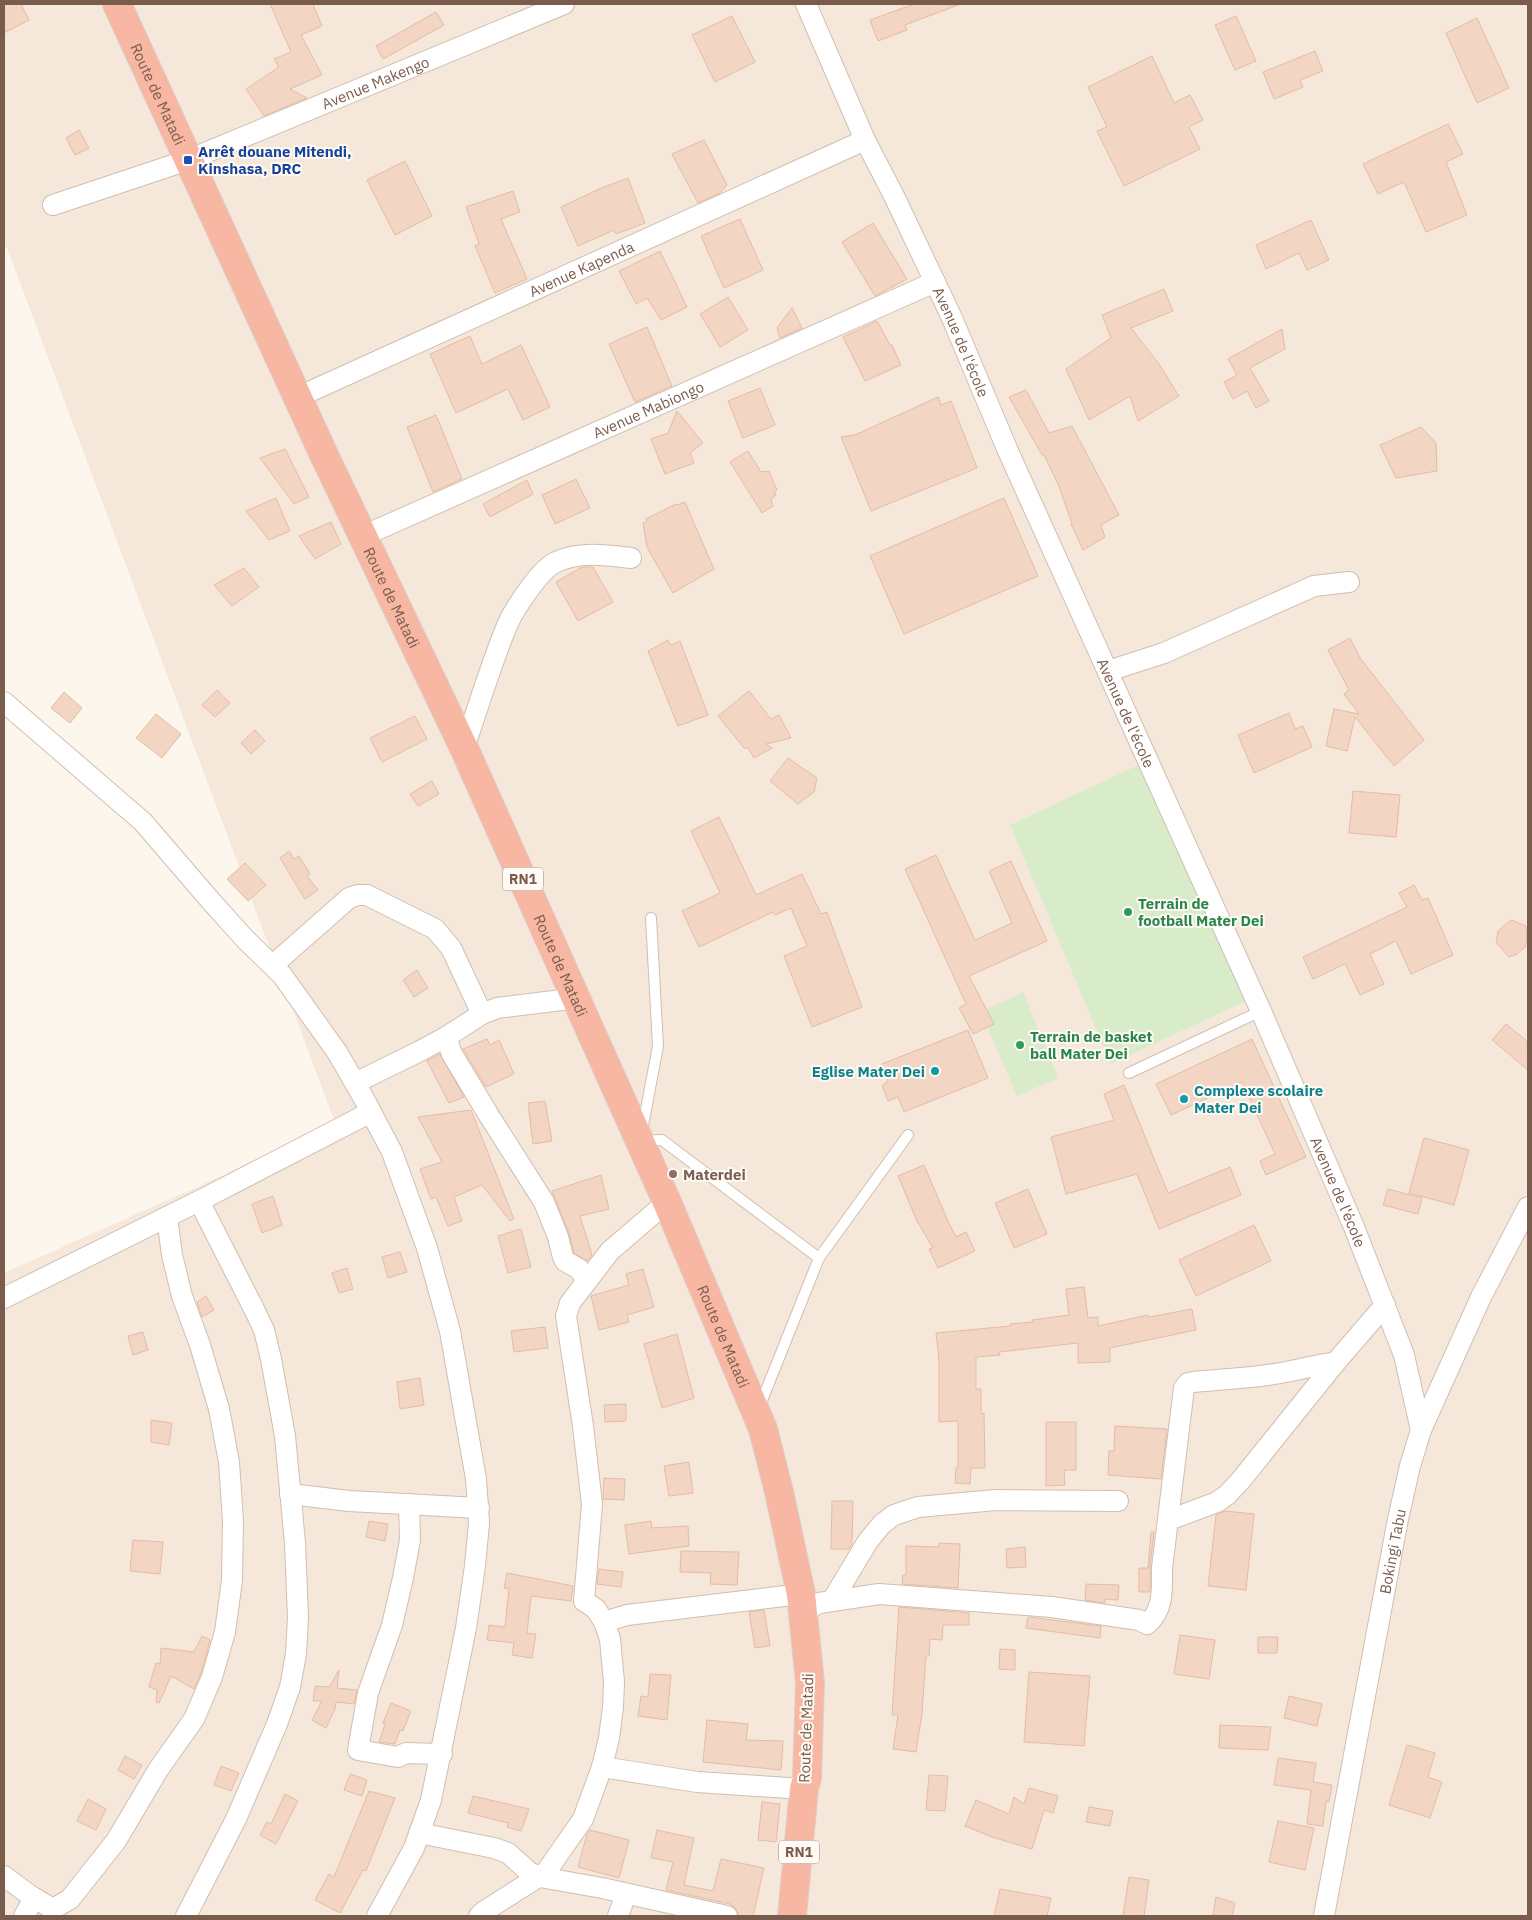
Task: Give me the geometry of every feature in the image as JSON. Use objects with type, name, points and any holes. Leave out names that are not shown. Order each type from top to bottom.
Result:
[{"type":"highway","name":"Route de Matadi","points":[[117,4],[298,397],[464,748],[578,998],[763,1429],[780,1492],[802,1603],[810,1683],[807,1778],[804,1788],[792,1916]]},
{"type":"street","name":"Avenue Makengo","points":[[53,206],[188,160],[564,4]]},
{"type":"street","name":"Avenue de l'école","points":[[806,4],[865,140],[952,318],[1008,451],[1261,1012],[1354,1227],[1404,1355],[1422,1430]]},
{"type":"street","name":"Avenue Kapenda","points":[[298,397],[865,140]]},
{"type":"street","name":"Avenue Mabiongo","points":[[363,536],[935,282]]},
{"type":"street","points":[[464,748],[506,626],[539,575],[554,563],[576,556],[598,555],[631,558]]},
{"type":"street","points":[[1108,671],[1164,653],[1314,586],[1349,582]]},
{"type":"street","points":[[4,702],[143,822],[245,939],[282,975],[337,1052],[371,1112],[392,1152],[427,1248],[450,1330],[476,1479],[479,1508],[475,1566],[466,1628],[442,1754],[431,1800],[414,1848],[377,1916]]},
{"type":"street","points":[[273,965],[349,898],[367,895],[435,929],[450,948],[482,1014]]},
{"type":"street","points":[[355,1083],[420,1051],[482,1014],[497,1008],[578,998]]},
{"type":"street","points":[[446,1036],[452,1054],[544,1202],[565,1261],[579,1269],[587,1281]]},
{"type":"street","points":[[4,1298],[199,1201],[371,1112]]},
{"type":"street","points":[[186,1916],[236,1819],[277,1724],[290,1687],[296,1654],[298,1617],[285,1436],[271,1359],[264,1330],[199,1201]]},
{"type":"street","points":[[479,1916],[491,1906],[540,1877],[558,1856],[583,1819],[602,1766],[609,1738],[614,1682],[610,1639],[604,1622],[596,1609],[584,1601],[592,1504],[583,1426],[566,1316],[570,1303],[610,1251],[667,1202]]},
{"type":"street","name":"Bokingi Tabu","points":[[1324,1916],[1398,1519],[1410,1466],[1422,1430],[1481,1297],[1528,1207]]},
{"type":"street","points":[[4,1876],[53,1909],[70,1899],[116,1841],[158,1770],[194,1720],[212,1677],[225,1632],[232,1580],[233,1521],[229,1462],[217,1400],[182,1296],[172,1255],[167,1217]]},
{"type":"street","points":[[1169,1520],[1217,1502],[1227,1495],[1242,1480],[1385,1305]]},
{"type":"street","points":[[604,1622],[627,1615],[818,1603],[879,1594],[1052,1607],[1139,1620],[1147,1624],[1160,1607],[1162,1568],[1184,1388],[1188,1383],[1242,1378],[1286,1372],[1314,1365],[1335,1364]]},
{"type":"street","points":[[290,1494],[349,1501],[479,1508]]},
{"type":"street","points":[[832,1601],[868,1541],[882,1524],[894,1515],[918,1507],[996,1500],[1118,1501]]},
{"type":"street","points":[[409,1504],[410,1540],[403,1578],[392,1625],[368,1693],[358,1750],[398,1758],[406,1753],[442,1754]]},
{"type":"street","points":[[602,1766],[697,1782],[804,1788]]},
{"type":"street","points":[[420,1833],[494,1848],[508,1854],[529,1872],[540,1877],[727,1916]]},
{"type":"street","points":[[618,1916],[626,1894]]},
{"type":"street","points":[[24,1916],[34,1898]]},
{"type":"lane","points":[[651,918],[658,1046],[640,1141],[662,1140],[818,1258]]},
{"type":"lane","points":[[1128,1073],[1261,1012]]},
{"type":"lane","points":[[756,1414],[818,1258],[908,1136]]},
{"type":"shaded area","points":[[4,4],[1528,4],[1528,1916],[4,1916],[4,1273],[336,1125],[7,248],[4,247]]},
{"type":"green space","name":"Terrain de football Mater Dei","points":[[1143,763],[1248,1000],[1111,1064],[1010,825]]},
{"type":"green space","name":"Terrain de basket ball Mater Dei","points":[[1023,992],[1058,1078],[1017,1096],[981,1012]]},
{"type":"building","points":[[4,4],[21,4],[29,20],[4,33]]},
{"type":"building","points":[[270,4],[313,4],[322,26],[301,35],[322,75],[290,89],[307,98],[264,116],[246,89],[279,67],[274,59],[291,52]]},
{"type":"building","points":[[914,4],[958,5],[905,25],[907,30],[878,41],[870,20]]},
{"type":"building","points":[[436,12],[444,25],[383,59],[376,46]]},
{"type":"building","points":[[732,16],[755,62],[715,82],[692,35]]},
{"type":"building","points":[[1236,16],[1256,61],[1235,70],[1215,25]]},
{"type":"building","points":[[1477,18],[1509,88],[1477,103],[1446,33]]},
{"type":"building","points":[[1315,51],[1323,71],[1300,80],[1303,87],[1274,99],[1263,72]]},
{"type":"building","points":[[1152,56],[1174,103],[1190,95],[1203,120],[1189,127],[1200,149],[1124,186],[1097,131],[1107,127],[1088,87]]},
{"type":"building","points":[[1448,124],[1463,154],[1446,162],[1467,215],[1426,232],[1404,182],[1378,194],[1363,164]]},
{"type":"building","points":[[79,130],[89,148],[75,155],[66,138]]},
{"type":"building","points":[[704,140],[727,185],[720,193],[698,203],[672,154]]},
{"type":"building","points":[[405,161],[432,216],[395,235],[367,180]]},
{"type":"building","points":[[628,178],[645,223],[616,234],[614,230],[578,246],[561,207]]},
{"type":"building","points":[[513,191],[520,212],[501,219],[527,279],[495,293],[475,246],[479,244],[466,207]]},
{"type":"building","points":[[740,219],[763,270],[724,288],[701,236]]},
{"type":"building","points":[[1311,220],[1329,260],[1307,270],[1299,253],[1266,269],[1256,245]]},
{"type":"building","points":[[873,223],[907,279],[875,296],[842,242]]},
{"type":"building","points":[[660,251],[687,307],[661,320],[647,298],[636,304],[619,271]]},
{"type":"building","points":[[1164,289],[1173,311],[1131,328],[1159,364],[1179,396],[1138,421],[1130,396],[1089,420],[1066,369],[1111,338],[1102,315]]},
{"type":"building","points":[[728,297],[748,330],[720,347],[700,314]]},
{"type":"building","points":[[792,308],[802,328],[780,338],[777,328]]},
{"type":"building","points":[[877,321],[890,345],[892,345],[901,365],[865,381],[843,337]]},
{"type":"building","points":[[647,327],[672,386],[635,402],[609,344]]},
{"type":"building","points":[[1282,329],[1285,349],[1250,368],[1269,401],[1256,408],[1247,391],[1233,399],[1224,382],[1237,375],[1228,359]]},
{"type":"building","points":[[470,336],[482,364],[521,345],[550,407],[523,420],[508,389],[456,413],[430,354]]},
{"type":"building","points":[[760,388],[775,425],[743,438],[728,401]]},
{"type":"building","points":[[1026,390],[1049,433],[1072,426],[1119,515],[1101,525],[1105,537],[1083,550],[1071,524],[1058,484],[1044,455],[1042,455],[1009,397]]},
{"type":"building","points":[[938,397],[941,405],[951,401],[977,468],[871,511],[841,437],[855,435]]},
{"type":"building","points":[[677,411],[703,443],[690,453],[694,463],[665,474],[651,439],[668,433]]},
{"type":"building","points":[[436,415],[462,479],[433,492],[407,427]]},
{"type":"building","points":[[1421,427],[1436,443],[1437,471],[1396,478],[1380,445]]},
{"type":"building","points":[[285,449],[309,497],[294,504],[260,458]]},
{"type":"building","points":[[748,451],[761,472],[769,471],[777,490],[774,492],[776,495],[771,499],[773,506],[762,513],[730,462]]},
{"type":"building","points":[[576,479],[590,508],[555,524],[542,495]]},
{"type":"building","points":[[527,480],[533,494],[490,517],[483,504]]},
{"type":"building","points":[[276,498],[290,531],[269,540],[246,511]]},
{"type":"building","points":[[1004,498],[1038,576],[904,634],[870,556]]},
{"type":"building","points":[[685,502],[714,569],[673,593],[647,547],[643,523],[647,521],[646,519],[676,504]]},
{"type":"building","points":[[331,522],[341,544],[315,559],[299,536]]},
{"type":"building","points":[[582,567],[593,567],[613,602],[578,621],[556,582]]},
{"type":"building","points":[[244,568],[259,587],[232,606],[214,585]]},
{"type":"building","points":[[1350,638],[1360,658],[1424,740],[1394,766],[1355,717],[1347,751],[1326,746],[1334,709],[1359,714],[1344,694],[1349,690],[1328,650]]},
{"type":"building","points":[[668,640],[671,645],[680,641],[708,715],[678,726],[648,651]]},
{"type":"building","points":[[217,690],[230,703],[215,717],[202,705]]},
{"type":"building","points":[[749,691],[771,719],[779,715],[791,738],[766,744],[772,748],[754,758],[748,748],[744,748],[718,716]]},
{"type":"building","points":[[64,692],[82,708],[70,723],[51,708]]},
{"type":"building","points":[[1289,713],[1295,729],[1303,726],[1312,747],[1254,773],[1238,735]]},
{"type":"building","points":[[156,714],[181,734],[162,758],[136,738]]},
{"type":"building","points":[[415,716],[427,739],[382,762],[370,738]]},
{"type":"building","points":[[255,730],[265,741],[251,754],[241,743]]},
{"type":"building","points":[[788,758],[817,778],[814,792],[798,804],[770,781]]},
{"type":"building","points":[[432,781],[439,794],[418,806],[410,794]]},
{"type":"building","points":[[1353,791],[1400,795],[1396,837],[1349,833]]},
{"type":"building","points":[[719,817],[756,895],[802,874],[821,914],[827,912],[862,1007],[812,1027],[784,956],[807,946],[791,908],[775,915],[773,912],[699,947],[682,911],[720,893],[691,831]]},
{"type":"building","points":[[289,851],[294,859],[299,856],[310,874],[307,876],[318,890],[305,899],[280,858]]},
{"type":"building","points":[[936,855],[975,940],[1012,923],[989,871],[1011,861],[1047,941],[969,976],[994,1024],[973,1034],[959,1008],[966,1004],[905,869]]},
{"type":"building","points":[[245,863],[266,885],[248,901],[227,879]]},
{"type":"building","points":[[1414,885],[1422,900],[1428,898],[1453,955],[1411,974],[1396,941],[1370,954],[1384,984],[1360,995],[1345,964],[1313,979],[1303,957],[1407,907],[1399,893]]},
{"type":"building","points":[[1511,920],[1526,926],[1527,937],[1526,946],[1517,954],[1509,957],[1496,942],[1498,931]]},
{"type":"building","points":[[417,970],[428,988],[414,997],[403,980]]},
{"type":"building","points":[[1506,1024],[1528,1042],[1528,1070],[1492,1040]]},
{"type":"building","name":"Eglise Mater Dei","points":[[968,1030],[988,1078],[904,1112],[898,1097],[888,1101],[882,1086],[888,1081],[882,1064]]},
{"type":"building","points":[[487,1039],[490,1045],[499,1040],[514,1074],[486,1087],[463,1049]]},
{"type":"building","name":"Complexe scolaire Mater Dei","points":[[1252,1039],[1306,1157],[1266,1175],[1260,1161],[1275,1154],[1242,1082],[1171,1115],[1156,1084]]},
{"type":"building","points":[[440,1054],[464,1097],[449,1103],[427,1061]]},
{"type":"building","points":[[1124,1085],[1168,1193],[1230,1167],[1241,1195],[1159,1229],[1137,1174],[1066,1194],[1051,1137],[1114,1120],[1104,1094]]},
{"type":"building","points":[[545,1101],[552,1141],[533,1144],[528,1103]]},
{"type":"building","points":[[471,1110],[514,1219],[510,1221],[482,1185],[454,1197],[462,1221],[448,1226],[436,1197],[431,1199],[420,1169],[442,1162],[418,1117]]},
{"type":"building","points":[[1424,1138],[1469,1150],[1454,1205],[1409,1193]]},
{"type":"building","points":[[924,1165],[956,1237],[966,1232],[975,1251],[938,1268],[929,1249],[933,1248],[917,1221],[898,1176]]},
{"type":"building","points":[[601,1175],[609,1209],[580,1216],[592,1255],[587,1261],[574,1253],[569,1233],[552,1191]]},
{"type":"building","points":[[1028,1189],[1047,1234],[1014,1248],[995,1203]]},
{"type":"building","points":[[1388,1189],[1422,1198],[1418,1214],[1383,1205]]},
{"type":"building","points":[[273,1196],[282,1225],[262,1233],[252,1204]]},
{"type":"building","points":[[1254,1225],[1271,1261],[1196,1296],[1179,1260]]},
{"type":"building","points":[[521,1229],[531,1267],[508,1273],[498,1236]]},
{"type":"building","points":[[400,1252],[407,1272],[388,1278],[382,1257]]},
{"type":"building","points":[[347,1268],[353,1289],[339,1293],[332,1273]]},
{"type":"building","points":[[643,1269],[654,1307],[627,1315],[629,1322],[599,1330],[591,1296],[629,1285],[626,1274]]},
{"type":"building","points":[[1084,1287],[1088,1318],[1098,1317],[1098,1326],[1148,1315],[1149,1317],[1192,1309],[1196,1330],[1110,1348],[1110,1362],[1078,1363],[1078,1343],[999,1352],[1000,1355],[976,1357],[976,1389],[981,1389],[981,1414],[984,1413],[985,1468],[971,1468],[970,1484],[955,1483],[956,1468],[958,1468],[958,1421],[939,1422],[939,1360],[936,1333],[1010,1326],[1010,1324],[1069,1315],[1066,1289]]},
{"type":"building","points":[[206,1296],[214,1310],[202,1317],[197,1302]]},
{"type":"building","points":[[545,1327],[548,1348],[514,1352],[511,1331]]},
{"type":"building","points":[[143,1332],[148,1350],[133,1355],[128,1336]]},
{"type":"building","points":[[677,1334],[694,1398],[662,1408],[644,1344]]},
{"type":"building","points":[[420,1378],[424,1405],[400,1409],[397,1382]]},
{"type":"building","points":[[626,1404],[626,1421],[605,1422],[604,1405]]},
{"type":"building","points":[[151,1420],[172,1423],[169,1445],[151,1442]]},
{"type":"building","points":[[1046,1422],[1076,1422],[1076,1470],[1064,1470],[1065,1485],[1046,1486]]},
{"type":"building","points":[[1115,1426],[1167,1429],[1161,1479],[1108,1475],[1109,1451],[1114,1451]]},
{"type":"building","points":[[689,1462],[693,1493],[669,1496],[664,1466]]},
{"type":"building","points":[[604,1478],[625,1479],[624,1500],[603,1499]]},
{"type":"building","points":[[832,1501],[853,1501],[852,1544],[849,1549],[831,1549]]},
{"type":"building","points":[[1225,1511],[1254,1514],[1246,1590],[1208,1586],[1216,1515]]},
{"type":"building","points":[[369,1521],[388,1524],[385,1541],[366,1537]]},
{"type":"building","points":[[651,1521],[652,1528],[688,1526],[689,1546],[629,1554],[625,1525]]},
{"type":"building","points":[[1151,1532],[1154,1532],[1150,1567],[1150,1592],[1139,1592],[1139,1568],[1148,1568]]},
{"type":"building","points":[[133,1540],[163,1542],[160,1574],[130,1571]]},
{"type":"building","points":[[939,1543],[960,1544],[958,1588],[902,1584],[903,1575],[906,1575],[906,1546],[939,1547]]},
{"type":"building","points":[[1025,1547],[1026,1567],[1007,1568],[1006,1549]]},
{"type":"building","points":[[681,1551],[739,1552],[737,1585],[710,1584],[711,1573],[680,1572]]},
{"type":"building","points":[[599,1569],[623,1572],[621,1587],[597,1584]]},
{"type":"building","points":[[507,1573],[573,1586],[571,1601],[531,1596],[527,1633],[536,1634],[532,1658],[512,1655],[514,1643],[487,1640],[489,1625],[505,1627],[509,1589],[504,1588]]},
{"type":"building","points":[[1086,1584],[1119,1585],[1118,1600],[1105,1599],[1105,1603],[1085,1600]]},
{"type":"building","points":[[899,1607],[969,1613],[969,1625],[943,1625],[942,1640],[930,1639],[929,1656],[926,1656],[922,1713],[916,1752],[893,1749],[898,1715],[892,1715]]},
{"type":"building","points":[[764,1610],[770,1646],[755,1648],[749,1612]]},
{"type":"building","points":[[1028,1617],[1101,1626],[1100,1638],[1026,1628]]},
{"type":"building","points":[[1180,1635],[1215,1640],[1209,1679],[1174,1674]]},
{"type":"building","points":[[202,1636],[210,1640],[201,1673],[194,1689],[171,1676],[159,1703],[156,1702],[157,1690],[149,1687],[156,1663],[160,1664],[161,1648],[194,1652]]},
{"type":"building","points":[[1258,1637],[1278,1637],[1277,1653],[1258,1653]]},
{"type":"building","points":[[1000,1649],[1015,1650],[1015,1670],[999,1669]]},
{"type":"building","points":[[339,1670],[337,1688],[357,1690],[354,1704],[336,1702],[335,1709],[326,1728],[312,1720],[322,1701],[313,1701],[315,1686],[329,1687]]},
{"type":"building","points":[[1029,1672],[1090,1676],[1084,1746],[1024,1742]]},
{"type":"building","points":[[650,1674],[671,1675],[667,1720],[638,1716],[641,1696],[648,1697]]},
{"type":"building","points":[[1289,1696],[1322,1704],[1317,1726],[1284,1718]]},
{"type":"building","points":[[391,1703],[411,1711],[403,1731],[400,1730],[395,1744],[379,1742],[385,1724],[383,1723]]},
{"type":"building","points":[[707,1720],[748,1724],[746,1740],[783,1741],[781,1770],[703,1762]]},
{"type":"building","points":[[1220,1725],[1271,1727],[1268,1750],[1219,1748]]},
{"type":"building","points":[[1407,1745],[1435,1753],[1428,1777],[1442,1782],[1430,1818],[1389,1805]]},
{"type":"building","points":[[125,1756],[142,1765],[134,1779],[118,1770]]},
{"type":"building","points":[[1278,1758],[1316,1763],[1313,1782],[1332,1785],[1329,1802],[1326,1801],[1323,1826],[1307,1824],[1311,1790],[1274,1785]]},
{"type":"building","points":[[221,1766],[239,1773],[231,1791],[214,1785]]},
{"type":"building","points":[[350,1774],[367,1780],[362,1796],[344,1790]]},
{"type":"building","points":[[929,1775],[948,1776],[945,1811],[926,1810]]},
{"type":"building","points":[[1029,1788],[1058,1796],[1053,1813],[1044,1810],[1032,1849],[992,1837],[965,1826],[976,1800],[1009,1814],[1014,1797],[1024,1804]]},
{"type":"building","points":[[369,1791],[395,1798],[366,1871],[363,1870],[340,1913],[315,1900],[329,1874],[334,1877]]},
{"type":"building","points":[[285,1794],[298,1801],[276,1844],[260,1835],[267,1822],[271,1824]]},
{"type":"building","points":[[473,1796],[529,1809],[521,1831],[507,1827],[508,1823],[468,1813]]},
{"type":"building","points":[[88,1799],[106,1809],[96,1830],[77,1821]]},
{"type":"building","points":[[762,1802],[780,1804],[776,1842],[758,1840]]},
{"type":"building","points":[[1089,1807],[1113,1811],[1110,1826],[1086,1822]]},
{"type":"building","points":[[1278,1821],[1314,1828],[1305,1870],[1269,1862]]},
{"type":"building","points":[[590,1830],[629,1840],[619,1878],[578,1867],[587,1834]]},
{"type":"building","points":[[657,1830],[694,1838],[684,1885],[713,1891],[721,1859],[764,1868],[753,1916],[739,1916],[735,1908],[730,1904],[666,1890],[673,1862],[651,1858]]},
{"type":"building","points":[[1129,1877],[1149,1880],[1144,1916],[1123,1916]]},
{"type":"building","points":[[1000,1889],[1051,1898],[1047,1916],[994,1916]]},
{"type":"building","points":[[1216,1897],[1235,1903],[1232,1916],[1213,1915]]},
{"type":"place","name":"Arrêt douane Mitendi, Kinshasa, DRC","points":[[188,160]]},
{"type":"place","name":"Terrain de football Mater Dei","points":[[1128,912]]},
{"type":"place","name":"Terrain de basket ball Mater Dei","points":[[1020,1045]]},
{"type":"place","name":"Eglise Mater Dei","points":[[935,1071]]},
{"type":"place","name":"Complexe scolaire Mater Dei","points":[[1184,1099]]},
{"type":"place","name":"Materdei","points":[[673,1174]]}]
